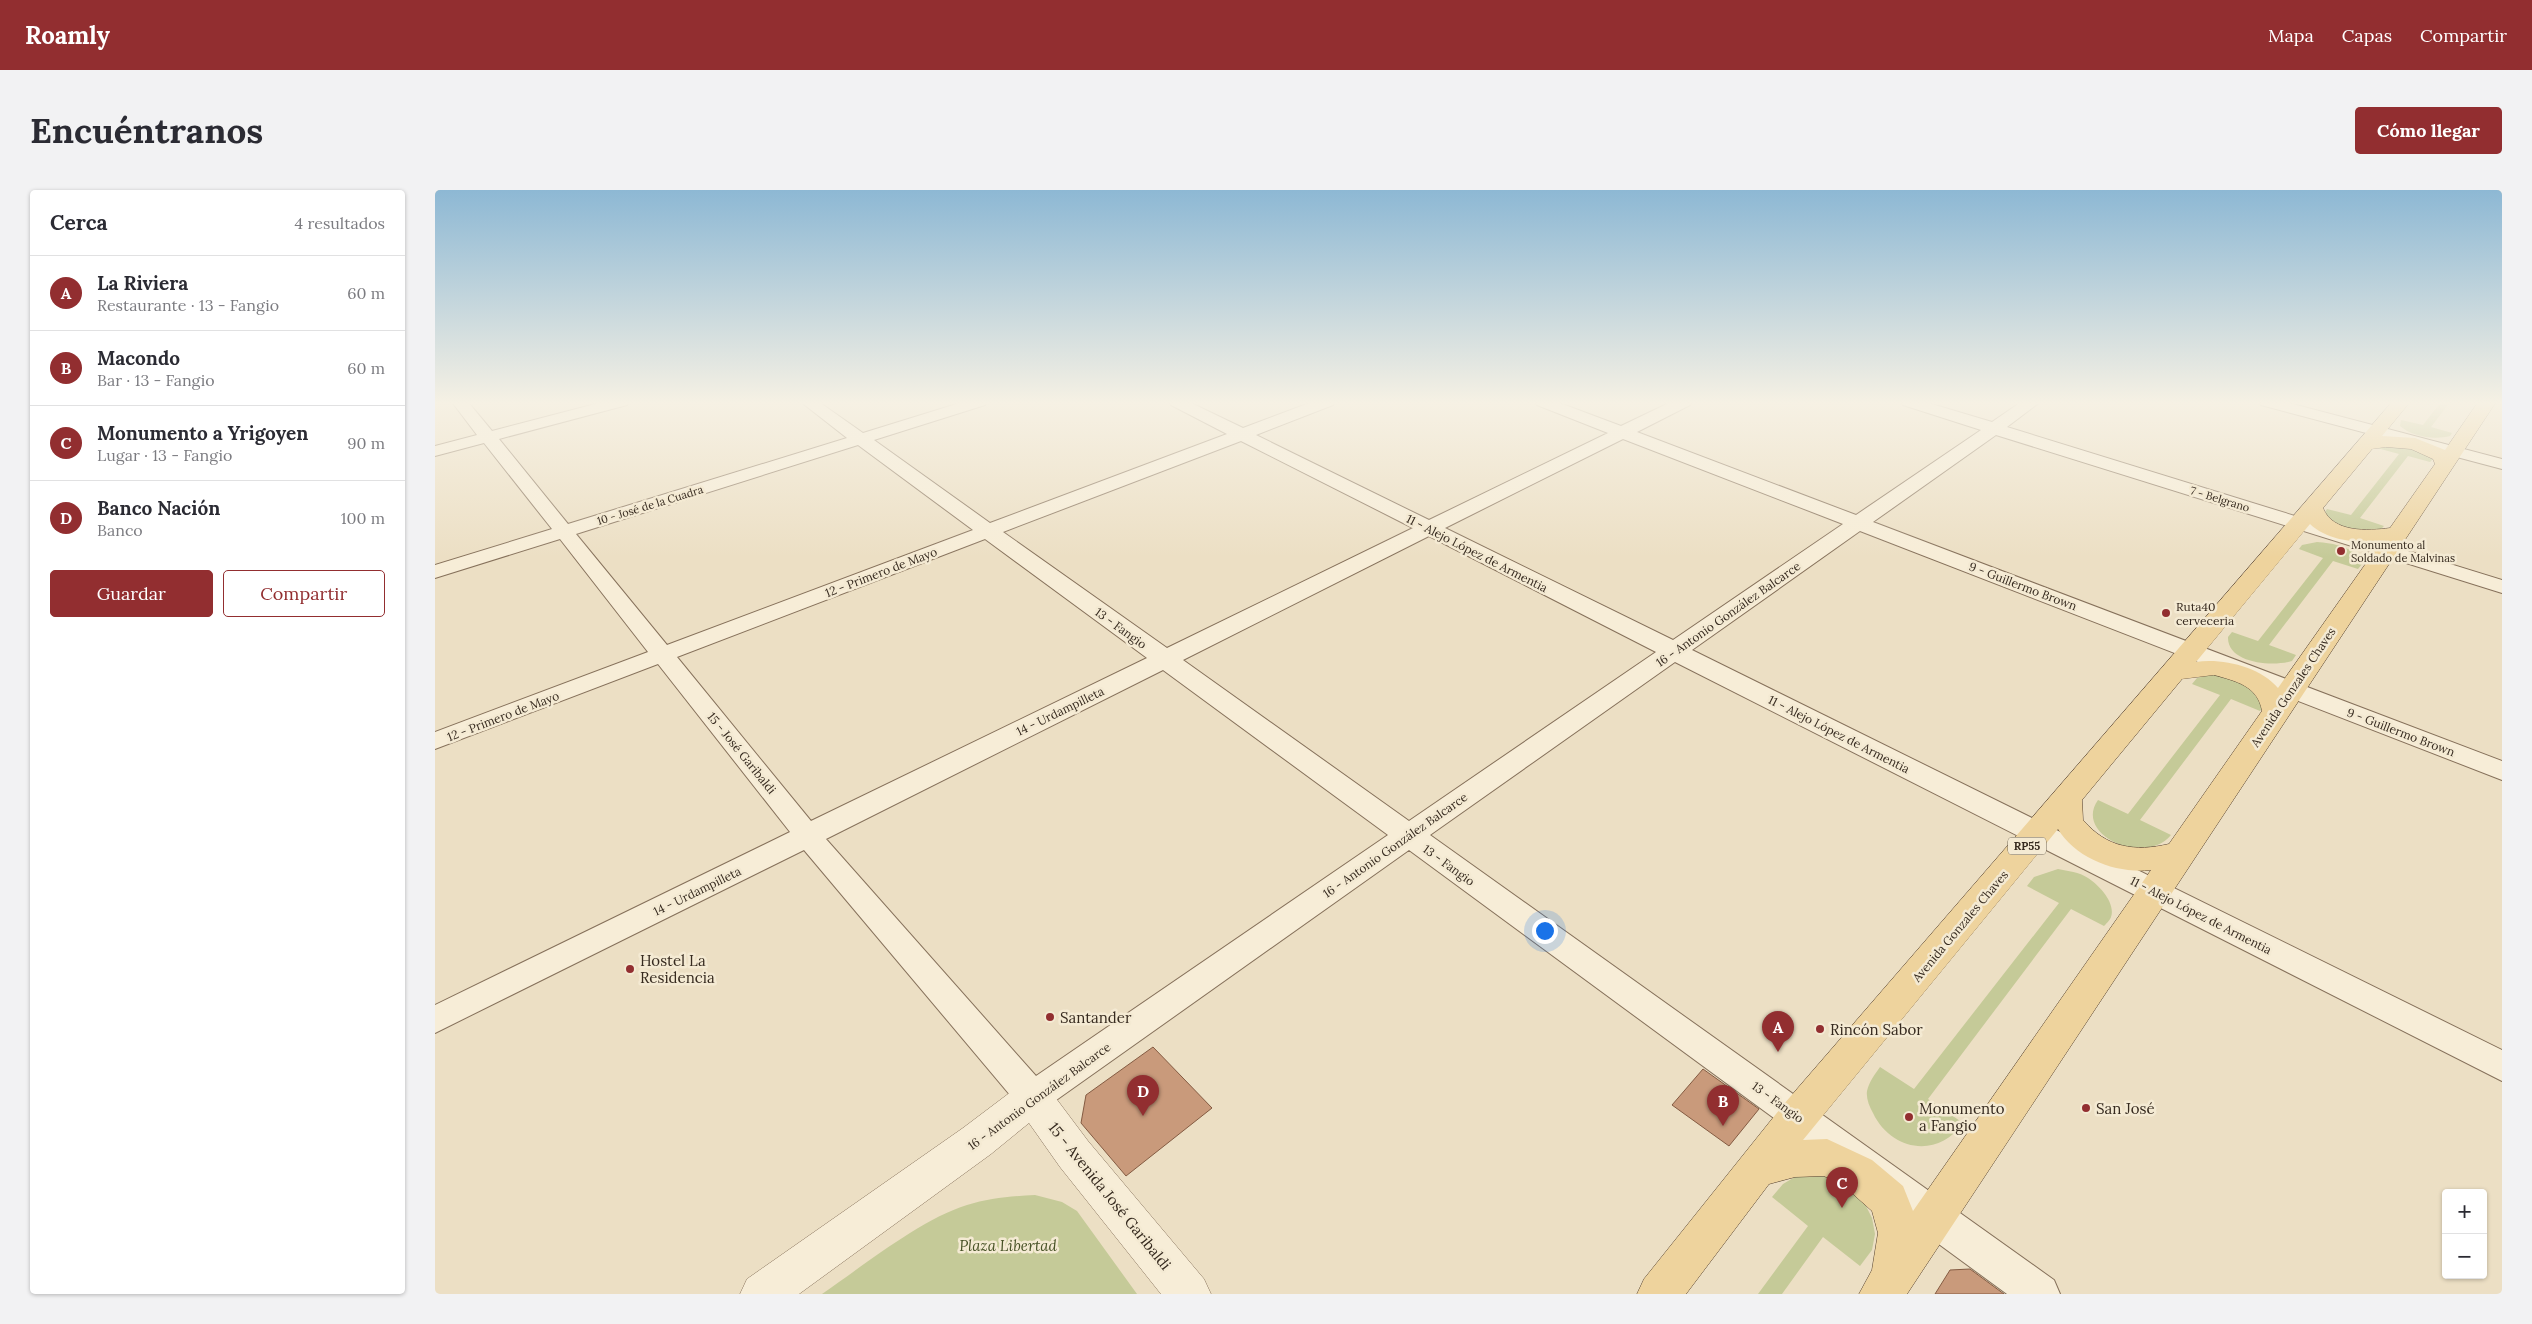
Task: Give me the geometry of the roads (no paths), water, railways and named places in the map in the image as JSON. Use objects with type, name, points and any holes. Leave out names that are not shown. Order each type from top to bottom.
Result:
[{"type":"main road","name":"Avenida Gonzales Chaves","points":[[1659,1294],[1798,1116],[2357,454]]},
{"type":"main road","points":[[2438,454],[2449,458]]},
{"type":"main road","name":"Avenida Gonzales Chaves","points":[[1887,1285],[2452,454]]},
{"type":"main road","points":[[2305,516],[2313,516],[2324,525],[2346,533],[2392,542]]},
{"type":"main road","points":[[2182,662],[2238,674],[2261,685],[2273,698],[2284,701]]},
{"type":"main road","points":[[2068,797],[2067,818],[2077,836],[2103,851],[2130,860],[2154,859],[2182,852]]},
{"type":"main road","points":[[1757,1169],[1795,1159],[1827,1157],[1859,1173],[1889,1200],[1899,1233],[1887,1285]]},
{"type":"street","name":"15 - José Garibaldi","points":[[501,454],[808,836],[1033,1097]]},
{"type":"street","name":"10 - José de la Cuadra","points":[[435,572],[814,454]]},
{"type":"street","name":"13 - Fangio","points":[[880,454],[1798,1116],[2040,1294]]},
{"type":"street","name":"12 - Primero de Mayo","points":[[435,741],[1191,454]]},
{"type":"street","name":"11 - Alejo López de Armentia","points":[[1281,454],[2502,1066]]},
{"type":"street","name":"14 - Urdampilleta","points":[[435,1020],[1579,454]]},
{"type":"street","name":"9 - Guillermo Brown","points":[[1677,454],[1859,524],[2182,662]]},
{"type":"street","name":"16 - Antonio González Balcarce","points":[[762,1294],[977,1141],[1033,1097],[1958,454]]},
{"type":"street","name":"7 - Belgrano","points":[[2084,454],[2305,516]]},
{"type":"street","points":[[2449,458],[2502,464]]},
{"type":"street","points":[[2392,542],[2502,586]]},
{"type":"street","name":"9 - Guillermo Brown","points":[[2284,701],[2502,771]]},
{"type":"street","name":"15 - Avenida José Garibaldi","points":[[1033,1097],[1074,1154],[1189,1294]]},
{"type":"place","name":"Monumento al Soldado de Malvinas","points":[[2341,551]]},
{"type":"place","name":"Ruta40 cerveceria","points":[[2166,613]]},
{"type":"place","name":"Hostel La Residencia","points":[[630,969]]},
{"type":"place","name":"Santander","points":[[1050,1017]]},
{"type":"place","name":"Rincón Sabor","points":[[1820,1029]]},
{"type":"place","name":"La Riviera","points":[[1778,1052]]},
{"type":"place","name":"San José","points":[[2086,1108]]},
{"type":"place","name":"Banco Nación","points":[[1143,1116]]},
{"type":"place","name":"Monumento a Fangio","points":[[1909,1117]]},
{"type":"place","name":"Macondo","points":[[1723,1126]]},
{"type":"place","name":"Monumento a Yrigoyen","points":[[1842,1208]]},
{"type":"park label","name":"Plaza Libertad","points":[[1008,1245]]}]
